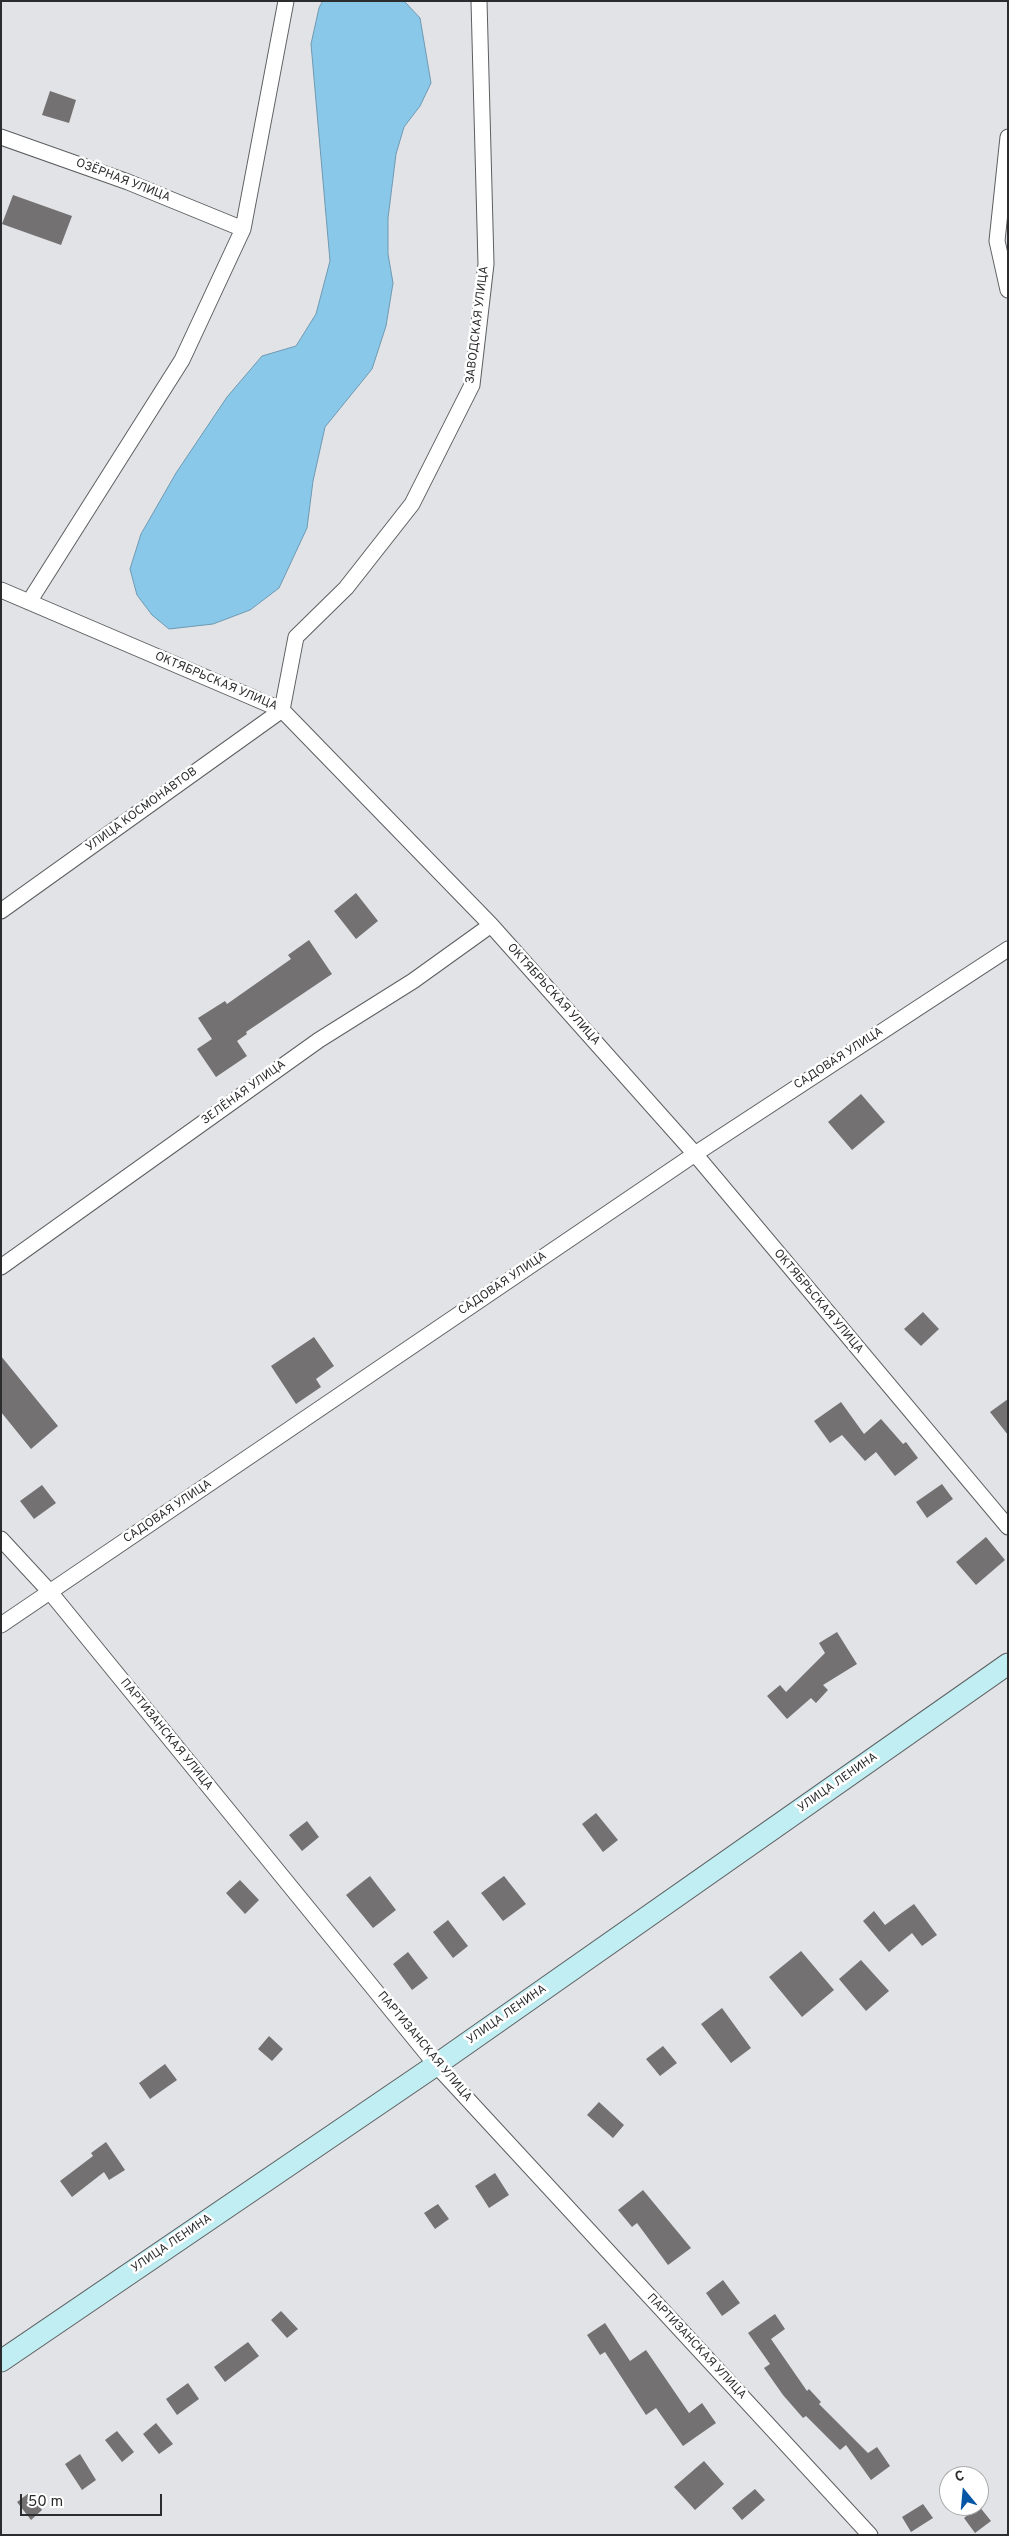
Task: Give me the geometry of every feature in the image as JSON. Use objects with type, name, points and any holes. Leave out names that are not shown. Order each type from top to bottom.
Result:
[{"type":"street","points":[[29,602],[182,360],[243,229],[286,1]]},
{"type":"street","name":"ЗАВОДСКАЯ УЛИЦА","points":[[282,710],[296,637],[346,588],[412,504],[472,385],[486,264],[479,2]]},
{"type":"street","name":"ОЗЁРНАЯ УЛИЦА","points":[[1,137],[128,182],[243,229]]},
{"type":"street","points":[[1008,137],[998,241],[1008,290]]},
{"type":"street","name":"ОКТЯБРЬСКАЯ УЛИЦА","points":[[1,590],[282,710],[491,925],[694,1154],[1008,1527]]},
{"type":"street","name":"УЛИЦА КОСМОНАВТОВ","points":[[1,911],[282,710]]},
{"type":"street","name":"ЗЕЛЁНАЯ УЛИЦА","points":[[1,1267],[319,1040],[414,981],[491,925]]},
{"type":"street","name":"САДОВАЯ УЛИЦА","points":[[1,1625],[694,1154],[1008,949]]},
{"type":"street","name":"ПАРТИЗАНСКАЯ УЛИЦА","points":[[1,1539],[50,1592],[436,2065],[870,2535]]},
{"type":"street","name":"УЛИЦА ЛЕНИНА","points":[[1,2361],[436,2065],[1008,1664]]},
{"type":"water","points":[[323,1],[404,1],[420,18],[431,83],[420,106],[404,127],[396,154],[388,218],[388,254],[393,283],[386,326],[372,369],[325,427],[313,481],[307,528],[279,588],[250,610],[213,624],[169,629],[152,615],[137,595],[130,569],[141,534],[176,473],[227,397],[262,356],[296,346],[316,314],[330,261],[311,44],[319,8]]},
{"type":"building","points":[[50,91],[76,100],[69,123],[42,115]]},
{"type":"building","points":[[13,195],[72,216],[61,245],[2,224]]},
{"type":"building","points":[[356,893],[378,921],[356,939],[334,911]]},
{"type":"building","points":[[309,940],[332,974],[246,1032],[247,1034],[237,1041],[247,1056],[216,1077],[197,1049],[212,1039],[198,1018],[225,1001],[227,1004],[291,959],[288,955]]},
{"type":"building","points":[[861,1094],[885,1122],[852,1150],[828,1122]]},
{"type":"building","points":[[923,1312],[939,1329],[921,1346],[904,1329]]},
{"type":"building","points":[[314,1337],[334,1366],[316,1379],[321,1387],[296,1404],[271,1366]]},
{"type":"building","points":[[1,1356],[58,1426],[31,1449],[1,1412]]},
{"type":"building","points":[[1008,1399],[1008,1435],[990,1412]]},
{"type":"building","points":[[841,1402],[864,1434],[881,1419],[903,1444],[906,1442],[918,1458],[895,1476],[876,1452],[865,1461],[842,1435],[830,1443],[814,1421]]},
{"type":"building","points":[[942,1484],[953,1499],[927,1518],[916,1502]]},
{"type":"building","points":[[42,1485],[56,1503],[34,1519],[20,1501]]},
{"type":"building","points":[[986,1537],[1005,1560],[976,1585],[956,1562]]},
{"type":"building","points":[[837,1632],[857,1664],[823,1685],[828,1690],[816,1703],[811,1698],[787,1719],[767,1696],[780,1685],[786,1692],[825,1653],[819,1643]]},
{"type":"building","points":[[596,1813],[618,1840],[603,1852],[582,1824]]},
{"type":"building","points":[[307,1821],[319,1837],[302,1851],[289,1835]]},
{"type":"building","points":[[370,1876],[396,1910],[373,1928],[346,1895]]},
{"type":"building","points":[[504,1876],[526,1904],[503,1921],[481,1893]]},
{"type":"building","points":[[240,1880],[259,1900],[245,1914],[226,1893]]},
{"type":"building","points":[[914,1904],[937,1935],[922,1946],[912,1933],[889,1952],[863,1921],[874,1911],[885,1925]]},
{"type":"building","points":[[448,1920],[468,1946],[453,1958],[433,1932]]},
{"type":"building","points":[[801,1951],[834,1990],[802,2017],[769,1977]]},
{"type":"building","points":[[408,1952],[428,1978],[412,1990],[393,1964]]},
{"type":"building","points":[[861,1960],[889,1991],[866,2011],[839,1979]]},
{"type":"building","points":[[722,2008],[751,2048],[731,2063],[701,2024]]},
{"type":"building","points":[[269,2036],[283,2049],[272,2061],[258,2049]]},
{"type":"building","points":[[663,2046],[677,2063],[660,2076],[646,2059]]},
{"type":"building","points":[[165,2064],[177,2080],[150,2099],[139,2083]]},
{"type":"building","points":[[599,2102],[624,2125],[613,2138],[587,2115]]},
{"type":"building","points":[[106,2142],[125,2170],[109,2180],[104,2172],[72,2197],[60,2181],[93,2156],[91,2153]]},
{"type":"building","points":[[495,2173],[509,2195],[489,2208],[475,2186]]},
{"type":"building","points":[[643,2190],[691,2248],[668,2265],[637,2223],[632,2227],[618,2210]]},
{"type":"building","points":[[438,2204],[449,2219],[435,2229],[424,2213]]},
{"type":"building","points":[[723,2280],[740,2303],[722,2316],[706,2293]]},
{"type":"building","points":[[281,2311],[298,2329],[287,2338],[271,2320]]},
{"type":"building","points":[[775,2314],[785,2329],[771,2339],[807,2391],[809,2389],[821,2402],[819,2404],[868,2453],[877,2447],[890,2466],[871,2480],[846,2445],[840,2450],[806,2416],[803,2418],[783,2395],[764,2368],[770,2364],[748,2333]]},
{"type":"building","points":[[605,2323],[630,2361],[646,2350],[689,2413],[702,2403],[716,2423],[683,2446],[656,2408],[646,2415],[605,2352],[600,2355],[587,2335]]},
{"type":"building","points":[[248,2342],[259,2356],[225,2382],[214,2367]]},
{"type":"building","points":[[188,2383],[199,2399],[177,2415],[166,2399]]},
{"type":"building","points":[[156,2423],[173,2444],[159,2454],[143,2434]]},
{"type":"building","points":[[117,2431],[134,2452],[122,2462],[105,2440]]},
{"type":"building","points":[[80,2454],[96,2480],[82,2490],[65,2464]]},
{"type":"building","points":[[704,2461],[724,2484],[695,2510],[674,2487]]},
{"type":"building","points":[[755,2489],[765,2500],[742,2520],[732,2508]]},
{"type":"building","points":[[29,2493],[42,2510],[31,2520],[17,2502]]},
{"type":"building","points":[[923,2504],[933,2518],[911,2532],[902,2517]]},
{"type":"building","points":[[966,2516],[987,2516],[991,2521],[975,2533],[964,2518]]}]
